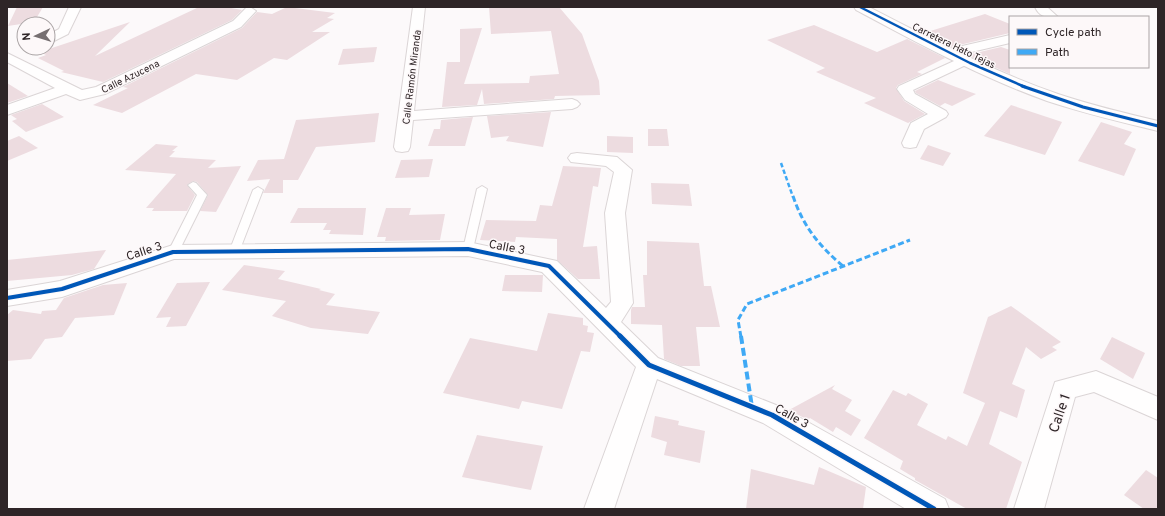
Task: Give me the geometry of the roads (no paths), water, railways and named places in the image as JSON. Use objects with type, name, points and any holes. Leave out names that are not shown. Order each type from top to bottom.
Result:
[{"type":"street","points":[[56,36],[64,31],[75,7]]},
{"type":"street","name":"Calle Ramón Miranda","points":[[402,147],[419,7]]},
{"type":"street","name":"Carretera Hato Tejas","points":[[860,7],[950,53],[1052,97],[1080,107],[1158,126]]},
{"type":"street","points":[[1041,7],[1043,12],[1050,16]]},
{"type":"street","name":"Calle Azucena","points":[[7,56],[66,89],[80,95],[100,91],[236,24],[250,11]]},
{"type":"street","points":[[950,53],[1009,39]]},
{"type":"street","points":[[910,143],[917,126],[940,114],[910,97],[904,89],[965,60]]},
{"type":"street","points":[[7,110],[66,89]]},
{"type":"street","points":[[406,116],[572,104]]},
{"type":"street","points":[[577,158],[610,161],[623,170],[616,213],[622,302],[607,324]]},
{"type":"street","name":"Calle 3","points":[[7,298],[62,289],[173,252],[468,249],[549,266],[649,365],[772,415],[934,509]]},
{"type":"street","points":[[599,509],[649,365]]},
{"type":"street","name":"Calle 1","points":[[1029,509],[1064,390],[1096,381],[1158,408]]},
{"type":"lane","points":[[173,252],[202,195],[193,185]]},
{"type":"lane","points":[[468,249],[482,189]]},
{"type":"lane","points":[[234,252],[258,190]]}]
